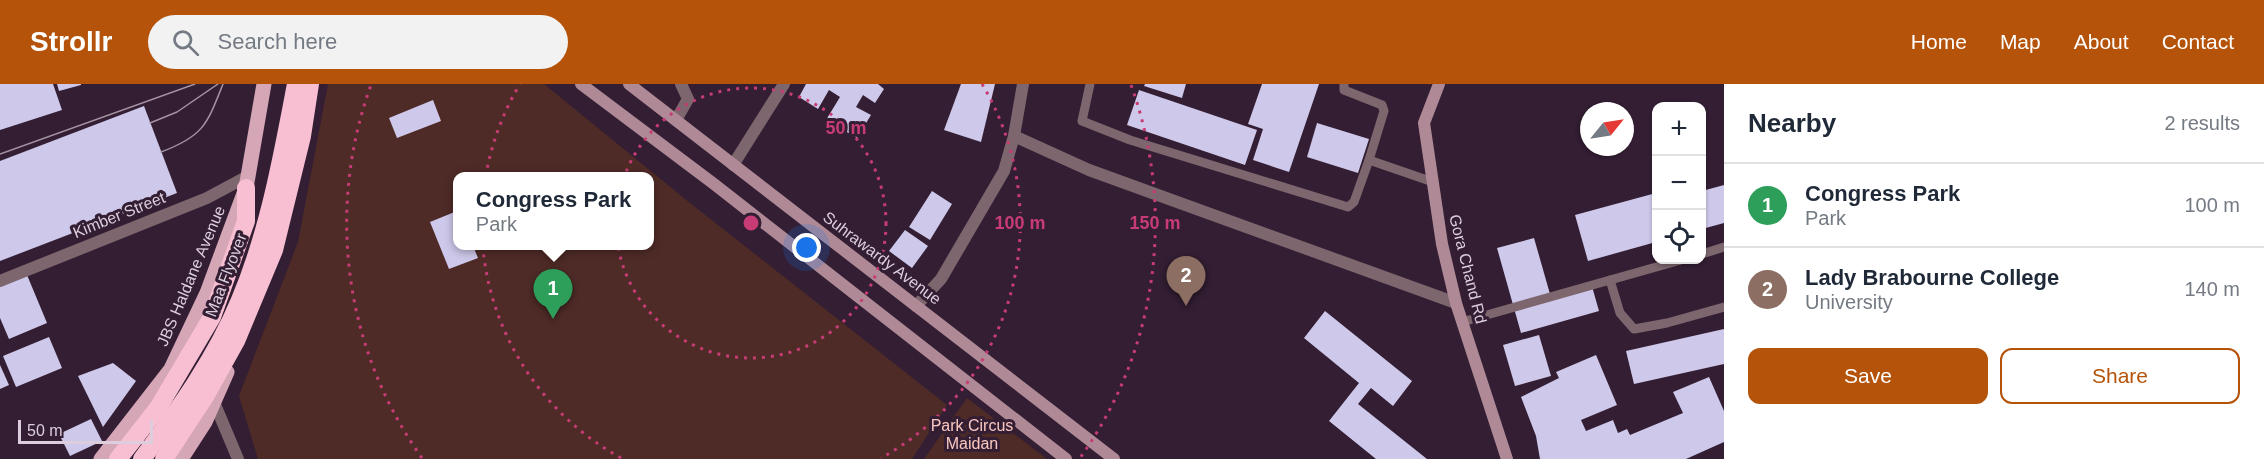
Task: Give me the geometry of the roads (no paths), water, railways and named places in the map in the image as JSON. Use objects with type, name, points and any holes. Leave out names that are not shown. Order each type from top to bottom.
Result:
[{"type":"highway","name":"Maa Flyover","points":[[142,459],[184,402],[226,330],[240,301],[256,258],[274,194],[296,84]]},
{"type":"highway","points":[[164,459],[206,395],[236,340],[274,250],[302,136],[310,84]]},
{"type":"highway","name":"Maa Flyover","points":[[118,459],[158,408],[212,317],[226,284],[246,221],[247,182]]},
{"type":"main road","name":"JBS Haldane Avenue","points":[[101,459],[171,369],[207,293],[247,182],[264,84]]},
{"type":"main road","points":[[181,459],[205,422],[278,259],[287,206],[316,84]]},
{"type":"main road","points":[[580,84],[723,192],[1066,459]]},
{"type":"main road","name":"Suhrawardy Avenue","points":[[629,84],[1114,459]]},
{"type":"main road","name":"Gora Chand Rd","points":[[1439,84],[1424,123],[1442,244],[1456,303],[1507,459]]},
{"type":"street","points":[[676,120],[688,99],[681,84]]},
{"type":"street","points":[[733,165],[784,84]]},
{"type":"street","points":[[916,306],[940,279],[1004,171],[1014,136],[1023,84]]},
{"type":"street","points":[[1014,136],[1089,170],[1456,303]]},
{"type":"street","name":"Kimber Street","points":[[0,281],[247,182]]},
{"type":"street","points":[[214,402],[238,459]]},
{"type":"lane","points":[[1090,84],[1082,121],[1130,140],[1348,207],[1354,202],[1384,111],[1382,105],[1344,90],[1344,84]]},
{"type":"lane","points":[[1369,160],[1432,182]]},
{"type":"lane","points":[[1706,252],[1724,247]]},
{"type":"lane","points":[[1462,321],[1667,264]]},
{"type":"lane","points":[[1610,280],[1620,313],[1634,329],[1667,323],[1724,307]]},
{"type":"tram line","points":[[0,154],[195,84]]},
{"type":"tram line","points":[[150,123],[177,112],[218,84]]},
{"type":"tram line","points":[[161,152],[187,140],[202,127],[213,109],[223,84]]},
{"type":"place","name":"Lady Brabourne College","points":[[1186,306]]},
{"type":"place","name":"Congress Park","points":[[553,319]]},
{"type":"park label","name":"Park Circus Maidan","points":[[972,434]]}]
